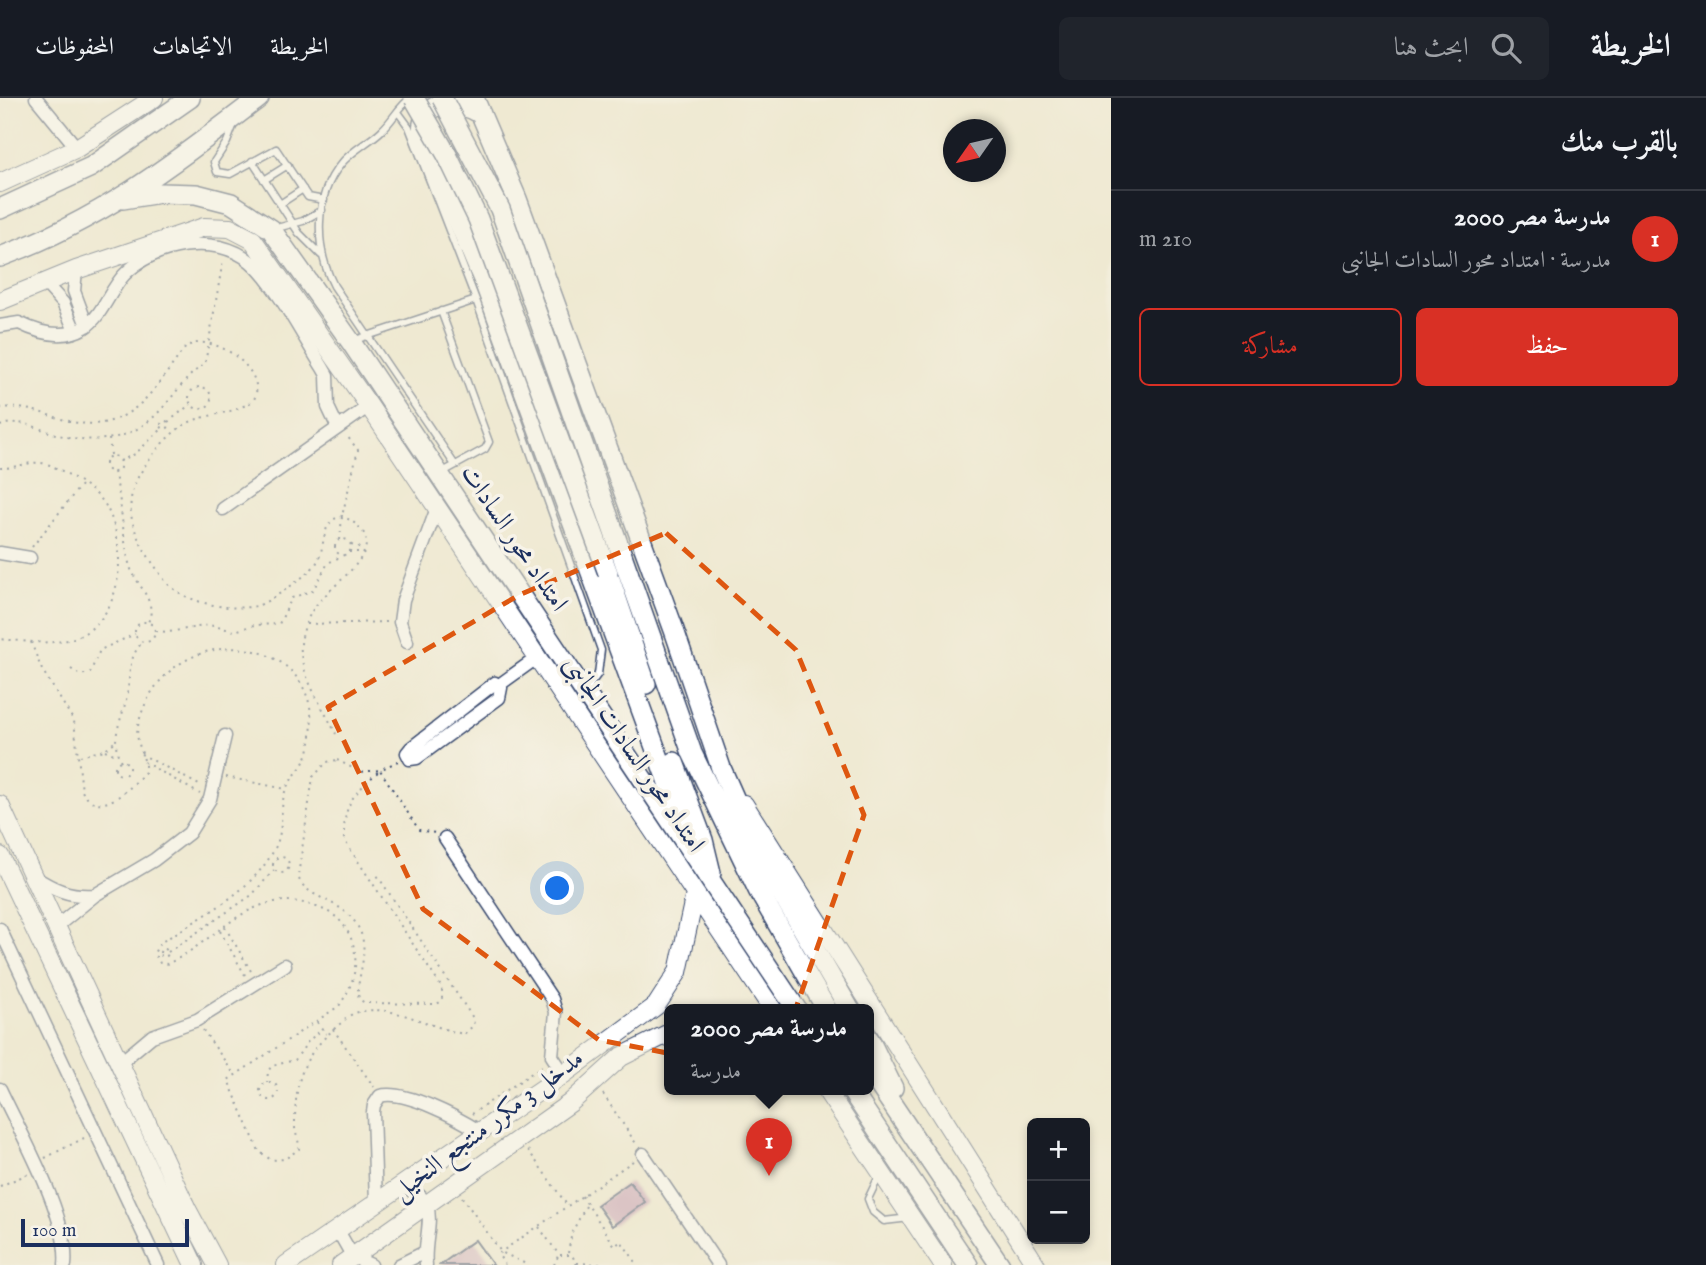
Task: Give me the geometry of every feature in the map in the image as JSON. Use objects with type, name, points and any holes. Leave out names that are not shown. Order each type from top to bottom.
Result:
[{"type":"main road","points":[[166,117],[184,98]]},
{"type":"main road","points":[[0,209],[91,167],[190,98]]},
{"type":"main road","points":[[0,257],[54,235],[124,199],[259,98]]},
{"type":"main road","points":[[412,98],[447,155],[478,219],[703,840],[714,885]]},
{"type":"main road","points":[[442,98],[500,209],[692,753],[758,890],[824,1004]]},
{"type":"main road","points":[[683,839],[670,788],[494,309],[423,138],[425,118],[439,105],[460,102],[477,106],[517,199],[674,630],[720,768],[760,856],[846,1004]]},
{"type":"main road","name":"امتداد محور السادات","points":[[124,199],[178,192],[205,195],[248,211],[271,229],[359,339],[447,470],[584,691],[793,1004]]},
{"type":"main road","points":[[612,768],[628,757]]},
{"type":"main road","points":[[874,1049],[917,1139]]},
{"type":"main road","points":[[874,1077],[1000,1265]]},
{"type":"main road","points":[[854,1095],[968,1265]]},
{"type":"street","points":[[36,98],[77,148]]},
{"type":"street","points":[[0,183],[77,148],[154,98]]},
{"type":"street","name":"امتداد محور السادات الجانبى","points":[[76,270],[204,227],[230,228],[242,233],[262,249],[769,1004]]},
{"type":"street","points":[[0,326],[19,323],[33,331],[47,334],[81,329],[122,277],[139,263],[187,244],[225,248],[242,255],[258,269],[323,368],[327,375],[328,407],[338,428]]},
{"type":"street","points":[[0,301],[76,270],[74,291],[81,329]]},
{"type":"street","points":[[45,283],[81,329]]},
{"type":"street","points":[[223,509],[369,406]]},
{"type":"street","points":[[407,642],[400,622],[405,592],[438,508]]},
{"type":"street","points":[[0,553],[30,558]]},
{"type":"street","points":[[408,756],[412,760],[417,758],[499,698],[499,685],[538,657]]},
{"type":"street","points":[[57,926],[94,895],[175,845],[197,823],[211,795],[225,736]]},
{"type":"street","points":[[720,768],[870,1004]]},
{"type":"street","points":[[0,805],[121,1062],[179,1212],[194,1265]]},
{"type":"street","points":[[445,838],[552,999],[556,1012],[552,1051],[564,1074]]},
{"type":"street","points":[[0,856],[75,1014],[179,1212],[218,1265]]},
{"type":"street","points":[[33,875],[51,888],[66,893],[94,895]]},
{"type":"street","points":[[286,1265],[564,1074],[656,1006],[678,972],[695,894]]},
{"type":"street","points":[[0,929],[158,1265]]},
{"type":"street","points":[[121,1062],[152,1036],[197,1020],[285,965]]},
{"type":"street","points":[[75,1014],[94,1005]]},
{"type":"street","points":[[874,1011],[1035,1265]]},
{"type":"street","points":[[622,1032],[633,1049]]},
{"type":"street","name":"مدخل 3 مكرر منتجع النخيل","points":[[347,1261],[520,1139],[595,1083],[609,1067],[633,1049],[664,1035]]},
{"type":"street","points":[[0,1089],[37,1166],[64,1239],[65,1265]]},
{"type":"street","points":[[376,1203],[373,1112],[380,1097],[395,1095],[463,1121],[479,1131]]},
{"type":"street","points":[[829,1095],[943,1265]]},
{"type":"street","points":[[643,1154],[718,1265]]},
{"type":"street","points":[[398,1186],[415,1192],[427,1205],[431,1216],[425,1258],[399,1265]]},
{"type":"street","points":[[337,1229],[347,1261],[371,1265]]},
{"type":"lane","points":[[412,98],[379,133],[341,163],[324,200],[322,255],[359,339],[476,300]]},
{"type":"lane","points":[[398,112],[409,127],[476,300],[601,650],[598,674],[584,691]]},
{"type":"lane","points":[[235,117],[231,134],[214,162],[215,170],[227,175],[274,149],[312,200],[324,200]]},
{"type":"lane","points":[[251,161],[293,225],[322,255]]},
{"type":"lane","points":[[264,180],[288,165]]},
{"type":"lane","points":[[279,204],[303,189]]},
{"type":"lane","points":[[271,229],[293,225],[322,210]]},
{"type":"lane","points":[[441,311],[489,439],[485,449],[447,470]]},
{"type":"lane","points":[[881,1172],[868,1199],[873,1212],[884,1221],[912,1218]]},
{"type":"path","points":[[0,426],[23,423],[67,436],[108,439],[141,426],[168,405],[192,371],[205,364],[225,248]]},
{"type":"path","points":[[199,387],[207,389],[211,397],[208,405],[200,409],[192,404],[189,399],[192,391],[199,387]]},
{"type":"path","points":[[163,428],[162,422],[168,422],[192,404]]},
{"type":"path","points":[[120,461],[135,454],[143,443],[163,428],[168,428],[168,422]]},
{"type":"path","points":[[338,428],[358,446],[342,516],[341,540],[336,544],[336,551],[344,555]]},
{"type":"path","points":[[108,439],[111,456]]},
{"type":"path","points":[[111,456],[120,461]]},
{"type":"path","points":[[111,456],[104,463],[107,470],[114,472],[120,468],[120,461]]},
{"type":"path","points":[[0,468],[33,462],[51,465],[82,485],[101,499],[108,509],[117,548],[116,595],[109,609],[89,631],[61,641],[0,639]]},
{"type":"path","points":[[114,472],[128,562],[142,584],[150,606],[148,622],[156,631]]},
{"type":"path","points":[[30,558],[35,542],[82,485]]},
{"type":"path","points":[[156,631],[209,625],[235,631],[254,625],[279,624],[292,598],[313,590],[328,563],[349,552],[363,550],[341,540]]},
{"type":"path","points":[[349,552],[350,544]]},
{"type":"path","points":[[71,669],[80,675],[90,673],[100,650],[135,635],[140,623],[148,622]]},
{"type":"path","points":[[307,624],[400,622]]},
{"type":"path","points":[[121,761],[116,764],[116,771],[124,775],[129,765],[118,756],[117,726],[127,697],[132,657],[143,642],[152,639],[156,631]]},
{"type":"path","points":[[135,635],[143,642]]},
{"type":"path","points":[[31,642],[41,668],[74,721],[82,791],[87,800],[95,803],[112,801],[130,789],[145,772],[140,754],[138,723],[154,687],[163,675],[187,658],[233,646],[248,647],[263,652],[289,668],[306,694],[311,733],[307,755],[286,789],[277,845],[258,873],[233,895],[159,943],[154,953],[155,958]]},
{"type":"path","points":[[79,757],[104,750],[117,740]]},
{"type":"path","points":[[104,750],[118,756]]},
{"type":"path","points":[[140,754],[211,795]]},
{"type":"path","points":[[380,770],[360,772],[337,760],[318,768],[313,777],[298,876],[310,894],[341,906],[361,933],[365,949],[364,966],[356,988],[360,1000],[365,1003],[437,1004],[444,995],[442,988],[344,840],[345,811],[351,797],[380,770],[408,756]]},
{"type":"path","points":[[143,762],[177,781],[211,795]]},
{"type":"path","points":[[380,770],[419,830],[440,834],[445,838]]},
{"type":"path","points":[[215,775],[286,789]]},
{"type":"path","points":[[177,781],[180,776]]},
{"type":"path","points":[[155,958],[161,955],[165,957],[168,952],[252,895],[274,870],[275,860],[282,857],[288,861],[287,871],[280,874],[274,870]]},
{"type":"path","points":[[155,958],[167,964],[258,905],[282,899],[312,905],[340,918],[352,941],[355,954],[352,982],[339,1006],[234,1075],[228,1083],[259,1151],[271,1160],[285,1158],[300,1146],[295,1136],[298,1077],[309,1054],[333,1029],[359,1012],[395,1013],[464,1034],[474,1025],[473,1018],[377,875]]},
{"type":"path","points":[[225,926],[254,984]]},
{"type":"path","points":[[219,930],[254,984]]},
{"type":"path","points":[[161,955],[163,949],[168,952]]},
{"type":"path","points":[[197,1020],[234,1075]]},
{"type":"path","points":[[317,1022],[326,1035]]},
{"type":"path","points":[[267,1083],[278,1088],[273,1100],[267,1100],[260,1093],[267,1083],[268,1070],[272,1066],[295,1060],[309,1040],[323,1029]]},
{"type":"path","points":[[333,1029],[380,1097]]},
{"type":"path","points":[[463,1121],[545,1064],[552,1051]]},
{"type":"path","points":[[505,1265],[498,1254],[643,1154],[595,1083]]},
{"type":"path","points":[[0,1186],[97,1131]]},
{"type":"path","points":[[520,1139],[568,1206]]},
{"type":"path","points":[[454,1185],[501,1252],[528,1265]]},
{"type":"path","points":[[582,1196],[615,1246],[621,1241],[638,1265]]},
{"type":"path","points":[[568,1253],[576,1222],[587,1204]]},
{"type":"path","points":[[538,1226],[559,1255]]},
{"type":"path","points":[[559,1255],[568,1253]]},
{"type":"path","points":[[568,1253],[577,1264],[617,1265]]},
{"type":"path","points":[[554,1265],[559,1255]]},
{"type":"highlighted area","points":[[666,533],[796,650],[864,815],[773,1073],[599,1040],[423,909],[328,707],[519,595]]},
{"type":"building","points":[[630,1182],[645,1202],[612,1226],[597,1205]]},
{"type":"building","points":[[475,1240],[493,1265],[440,1265]]},
{"type":"place","name":"مدرسة مصر 2000","points":[[769,1176]]}]
